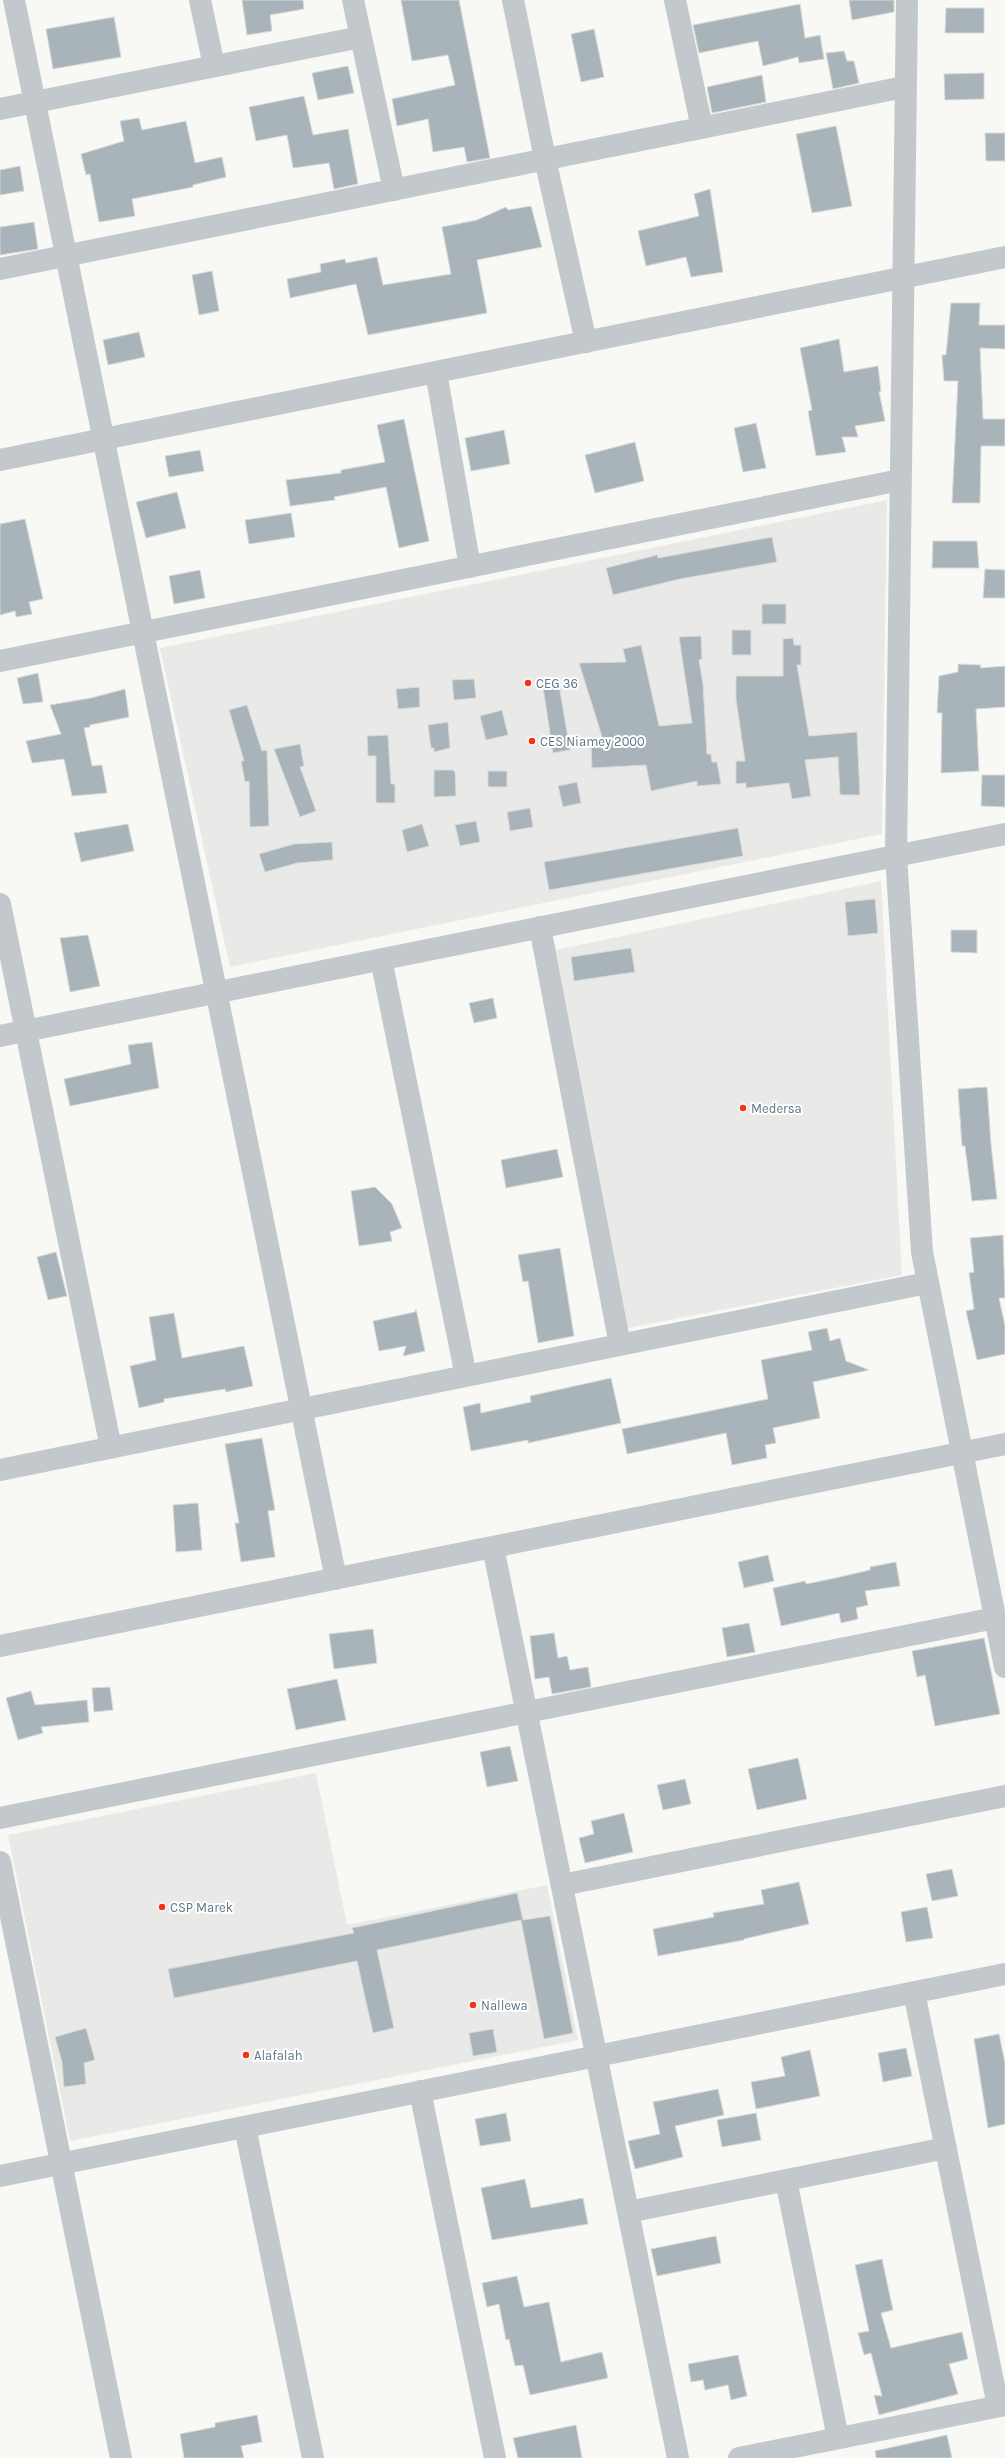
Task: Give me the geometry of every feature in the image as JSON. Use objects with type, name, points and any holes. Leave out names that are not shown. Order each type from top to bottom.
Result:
[{"type":"street","points":[[14,0],[336,1579]]},
{"type":"street","points":[[200,0],[214,66]]},
{"type":"street","points":[[353,0],[394,190]]},
{"type":"street","points":[[513,0],[545,159],[586,342]]},
{"type":"street","points":[[675,0],[702,128]]},
{"type":"street","points":[[907,0],[904,87],[896,856],[918,1220],[927,1284],[1005,1667]]},
{"type":"street","points":[[0,109],[361,37]]},
{"type":"street","points":[[0,269],[904,87]]},
{"type":"street","points":[[0,460],[903,279],[1005,257]]},
{"type":"street","points":[[436,372],[470,567]]},
{"type":"street","points":[[0,661],[900,480]]},
{"type":"street","points":[[0,1036],[1005,834]]},
{"type":"street","points":[[0,904],[111,1448]]},
{"type":"street","points":[[540,927],[620,1345]]},
{"type":"street","points":[[381,959],[466,1376]]},
{"type":"street","points":[[0,1470],[927,1284]]},
{"type":"street","points":[[0,1646],[1005,1444]]},
{"type":"street","points":[[493,1547],[678,2458]]},
{"type":"street","points":[[0,1818],[995,1618]]},
{"type":"street","points":[[562,1885],[1005,1796]]},
{"type":"street","points":[[0,1862],[121,2458]]},
{"type":"street","points":[[0,2176],[1005,1974]]},
{"type":"street","points":[[739,2458],[1002,2405],[946,2148],[914,1992]]},
{"type":"street","points":[[420,2091],[495,2458]]},
{"type":"street","points":[[245,2126],[313,2458]]},
{"type":"street","points":[[628,2212],[946,2148]]},
{"type":"street","points":[[786,2180],[838,2438]]},
{"type":"shaded area","name":"CES Niamey 2000","points":[[887,500],[882,834],[230,967],[160,648]]},
{"type":"shaded area","points":[[881,881],[902,1275],[628,1328],[556,950]]},
{"type":"shaded area","points":[[316,1773],[347,1925],[547,1885],[578,2040],[70,2141],[8,1835]]},
{"type":"building","points":[[242,0],[303,0],[304,9],[270,15],[272,31],[247,35]]},
{"type":"building","points":[[401,0],[459,0],[490,158],[467,162],[464,147],[433,152],[428,119],[397,126],[392,99],[455,85],[448,55],[412,61]]},
{"type":"building","points":[[849,0],[894,0],[894,12],[852,20]]},
{"type":"building","points":[[800,4],[805,38],[820,35],[824,59],[799,63],[798,57],[763,66],[758,41],[699,53],[693,25]]},
{"type":"building","points":[[946,8],[984,8],[984,33],[945,33]]},
{"type":"building","points":[[114,17],[121,57],[53,69],[46,29]]},
{"type":"building","points":[[594,29],[604,77],[581,82],[571,34]]},
{"type":"building","points":[[844,51],[847,61],[854,61],[859,83],[833,89],[826,53]]},
{"type":"building","points":[[348,66],[354,93],[318,100],[312,73]]},
{"type":"building","points":[[984,73],[984,99],[945,100],[944,74]]},
{"type":"building","points":[[762,75],[766,102],[712,113],[707,87]]},
{"type":"building","points":[[304,96],[313,135],[348,129],[358,184],[334,189],[329,163],[293,168],[287,135],[256,141],[249,107]]},
{"type":"building","points":[[139,118],[142,130],[186,121],[195,163],[222,157],[226,177],[193,185],[193,187],[132,199],[135,216],[99,222],[90,174],[86,175],[81,154],[124,141],[120,121]]},
{"type":"building","points":[[836,126],[852,206],[812,213],[796,134]]},
{"type":"building","points":[[985,133],[1005,133],[1005,161],[986,161]]},
{"type":"building","points":[[20,166],[24,191],[0,195],[0,170]]},
{"type":"building","points":[[710,189],[723,272],[691,277],[686,257],[646,266],[638,231],[699,216],[694,194]]},
{"type":"building","points":[[531,206],[542,247],[477,260],[487,313],[368,335],[356,284],[290,298],[287,279],[321,272],[320,264],[345,259],[346,263],[377,257],[383,285],[451,274],[442,227],[477,220],[506,207],[508,210]]},
{"type":"building","points":[[34,222],[38,249],[0,255],[0,227]]},
{"type":"building","points":[[212,271],[219,311],[199,315],[192,275]]},
{"type":"building","points":[[951,303],[980,303],[979,325],[1005,325],[1005,349],[980,348],[983,419],[1005,419],[1005,446],[981,446],[980,503],[952,503],[958,381],[944,381],[942,355],[946,355]]},
{"type":"building","points":[[139,332],[145,357],[108,365],[103,340]]},
{"type":"building","points":[[839,339],[844,372],[878,366],[881,391],[879,392],[885,421],[855,426],[858,437],[842,437],[846,452],[816,456],[808,411],[812,410],[800,348]]},
{"type":"building","points":[[404,419],[429,541],[399,548],[386,487],[334,497],[335,500],[290,506],[286,480],[341,473],[341,470],[385,462],[377,425]]},
{"type":"building","points":[[756,423],[766,468],[743,472],[734,428]]},
{"type":"building","points":[[504,430],[510,464],[471,471],[465,438]]},
{"type":"building","points":[[635,442],[644,481],[595,493],[585,455]]},
{"type":"building","points":[[200,450],[204,471],[169,477],[165,456]]},
{"type":"building","points":[[177,492],[186,528],[146,538],[136,502]]},
{"type":"building","points":[[291,513],[295,537],[249,544],[245,520]]},
{"type":"building","points":[[25,519],[43,599],[29,602],[32,614],[16,617],[15,611],[0,615],[0,524]]},
{"type":"building","points":[[772,537],[777,562],[680,579],[613,595],[606,568],[657,555],[658,558]]},
{"type":"building","points":[[933,541],[977,541],[979,568],[932,568]]},
{"type":"building","points":[[985,569],[1005,570],[1005,598],[983,598]]},
{"type":"building","points":[[200,570],[205,598],[174,604],[169,576]]},
{"type":"building","points":[[762,604],[786,604],[786,624],[762,624]]},
{"type":"building","points":[[732,630],[751,630],[751,655],[732,655]]},
{"type":"building","points":[[701,636],[702,659],[699,660],[703,684],[707,754],[711,754],[712,762],[717,762],[721,784],[697,786],[697,781],[651,791],[646,765],[592,768],[591,744],[604,743],[579,663],[626,662],[623,649],[641,645],[659,726],[692,723],[679,637]]},
{"type":"building","points":[[793,638],[794,645],[801,645],[801,665],[797,665],[809,736],[857,732],[860,795],[840,795],[838,757],[805,760],[811,796],[792,799],[789,783],[746,788],[746,783],[736,784],[736,761],[745,761],[736,699],[736,676],[783,676],[783,639]]},
{"type":"building","points":[[958,664],[981,665],[980,668],[1005,666],[1005,707],[976,709],[979,771],[941,773],[942,713],[937,713],[939,676],[958,672]]},
{"type":"building","points":[[38,673],[43,702],[23,704],[17,678]]},
{"type":"building","points":[[474,679],[476,698],[454,700],[452,680]]},
{"type":"building","points":[[558,679],[570,750],[553,753],[542,681]]},
{"type":"building","points":[[419,687],[420,707],[398,709],[396,689]]},
{"type":"building","points":[[125,689],[129,717],[90,725],[90,727],[84,728],[92,766],[102,765],[107,793],[72,796],[64,759],[32,763],[26,741],[61,734],[50,705],[91,698]]},
{"type":"building","points":[[247,705],[262,751],[267,750],[269,826],[250,827],[249,781],[245,782],[241,761],[244,761],[229,710]]},
{"type":"building","points":[[502,710],[508,735],[486,740],[480,716]]},
{"type":"building","points":[[448,722],[450,748],[434,752],[434,748],[431,748],[428,725]]},
{"type":"building","points":[[388,735],[391,784],[395,784],[395,803],[376,803],[376,756],[368,756],[367,736]]},
{"type":"building","points":[[300,744],[304,766],[300,767],[316,811],[300,817],[274,749]]},
{"type":"building","points":[[434,770],[453,770],[455,772],[456,796],[434,797]]},
{"type":"building","points":[[488,771],[507,771],[507,787],[488,787]]},
{"type":"building","points":[[982,775],[1005,775],[1005,807],[981,806]]},
{"type":"building","points":[[577,782],[581,803],[563,807],[558,786]]},
{"type":"building","points":[[530,808],[533,827],[510,831],[507,812]]},
{"type":"building","points":[[476,821],[480,842],[460,846],[455,825]]},
{"type":"building","points":[[128,824],[134,851],[81,862],[74,833]]},
{"type":"building","points":[[422,824],[429,846],[407,852],[402,830]]},
{"type":"building","points":[[738,828],[743,856],[549,890],[544,862]]},
{"type":"building","points":[[332,842],[333,860],[297,863],[265,872],[259,854],[294,844]]},
{"type":"building","points":[[875,899],[878,933],[848,936],[845,902]]},
{"type":"building","points":[[951,930],[977,930],[977,953],[951,952]]},
{"type":"building","points":[[88,935],[100,986],[70,992],[60,938]]},
{"type":"building","points":[[631,948],[635,972],[574,981],[571,957]]},
{"type":"building","points":[[493,998],[497,1018],[474,1023],[469,1003]]},
{"type":"building","points":[[152,1042],[159,1088],[70,1106],[64,1079],[131,1064],[128,1045]]},
{"type":"building","points":[[987,1087],[997,1199],[972,1201],[965,1146],[962,1146],[958,1089]]},
{"type":"building","points":[[557,1149],[563,1177],[506,1188],[501,1160]]},
{"type":"building","points":[[375,1187],[392,1204],[402,1228],[390,1232],[392,1241],[359,1246],[351,1191]]},
{"type":"building","points":[[1003,1235],[1005,1298],[999,1298],[1005,1326],[1005,1354],[977,1360],[966,1311],[974,1309],[969,1273],[974,1272],[970,1238]]},
{"type":"building","points":[[560,1248],[574,1336],[538,1343],[528,1281],[523,1282],[518,1255]]},
{"type":"building","points":[[56,1252],[67,1296],[48,1300],[37,1257]]},
{"type":"building","points":[[416,1309],[425,1351],[403,1356],[406,1346],[379,1351],[373,1321],[415,1312]]},
{"type":"building","points":[[174,1313],[182,1358],[244,1346],[253,1386],[226,1392],[225,1389],[164,1399],[164,1402],[139,1408],[130,1366],[156,1360],[149,1317]]},
{"type":"building","points":[[827,1328],[830,1341],[840,1338],[846,1361],[869,1370],[813,1382],[820,1418],[773,1428],[776,1443],[765,1445],[767,1458],[732,1465],[726,1433],[627,1454],[622,1429],[768,1399],[761,1360],[812,1350],[808,1332]]},
{"type":"building","points":[[611,1378],[621,1423],[528,1443],[528,1440],[471,1451],[463,1407],[480,1403],[481,1413],[531,1402],[530,1396]]},
{"type":"building","points":[[262,1438],[275,1510],[268,1511],[275,1557],[241,1562],[235,1523],[239,1523],[225,1444]]},
{"type":"building","points":[[198,1503],[202,1550],[176,1552],[173,1505]]},
{"type":"building","points":[[768,1555],[774,1581],[744,1588],[738,1562]]},
{"type":"building","points":[[896,1562],[900,1586],[865,1591],[868,1605],[856,1608],[858,1619],[841,1623],[839,1613],[781,1626],[773,1588],[805,1581],[806,1584],[831,1579],[870,1570],[870,1567]]},
{"type":"building","points":[[749,1623],[755,1652],[727,1657],[722,1628]]},
{"type":"building","points":[[373,1629],[377,1663],[334,1669],[329,1634]]},
{"type":"building","points":[[554,1633],[558,1658],[567,1656],[570,1670],[588,1667],[591,1687],[552,1694],[549,1677],[535,1679],[530,1636]]},
{"type":"building","points":[[984,1638],[1000,1714],[935,1726],[925,1675],[917,1677],[912,1651]]},
{"type":"building","points":[[337,1679],[346,1720],[296,1730],[287,1689]]},
{"type":"building","points":[[110,1687],[113,1710],[94,1712],[92,1688]]},
{"type":"building","points":[[31,1691],[35,1705],[87,1700],[89,1722],[41,1727],[43,1733],[18,1740],[6,1698]]},
{"type":"building","points":[[510,1746],[518,1781],[487,1787],[480,1752]]},
{"type":"building","points":[[798,1758],[807,1799],[757,1810],[748,1769]]},
{"type":"building","points":[[685,1779],[691,1804],[663,1810],[657,1785]]},
{"type":"building","points":[[624,1813],[633,1852],[585,1863],[579,1838],[594,1834],[591,1821]]},
{"type":"building","points":[[952,1869],[958,1896],[932,1901],[926,1874]]},
{"type":"building","points":[[799,1882],[809,1924],[744,1940],[658,1956],[653,1929],[714,1917],[713,1913],[764,1904],[761,1890]]},
{"type":"building","points":[[517,1893],[523,1920],[550,1916],[573,2033],[544,2039],[521,1920],[377,1950],[394,2028],[373,2033],[357,1961],[174,1998],[168,1969],[354,1933],[352,1928]]},
{"type":"building","points":[[927,1907],[933,1938],[906,1942],[901,1912]]},
{"type":"building","points":[[86,2028],[95,2060],[84,2063],[86,2084],[64,2087],[62,2062],[55,2037]]},
{"type":"building","points":[[493,2029],[497,2052],[473,2056],[469,2033]]},
{"type":"building","points":[[999,2034],[1005,2063],[1005,2124],[988,2128],[974,2039]]},
{"type":"building","points":[[906,2048],[912,2076],[883,2082],[878,2053]]},
{"type":"building","points":[[810,2050],[820,2096],[756,2109],[751,2082],[785,2076],[781,2057]]},
{"type":"building","points":[[718,2089],[724,2115],[675,2126],[683,2157],[635,2169],[628,2141],[660,2134],[653,2102]]},
{"type":"building","points":[[506,2113],[511,2141],[480,2146],[475,2119]]},
{"type":"building","points":[[756,2113],[761,2140],[722,2147],[717,2120]]},
{"type":"building","points":[[525,2179],[531,2208],[583,2198],[588,2224],[492,2240],[481,2188]]},
{"type":"building","points":[[716,2236],[721,2263],[657,2276],[651,2249]]},
{"type":"building","points":[[882,2259],[893,2310],[881,2313],[891,2348],[962,2332],[968,2359],[949,2364],[958,2394],[879,2415],[874,2395],[882,2396],[871,2353],[864,2355],[858,2333],[869,2331],[855,2265]]},
{"type":"building","points":[[517,2276],[524,2307],[549,2302],[561,2362],[602,2352],[608,2378],[530,2395],[523,2365],[515,2366],[509,2339],[506,2340],[499,2304],[487,2307],[482,2283]]},
{"type":"building","points":[[738,2355],[747,2396],[731,2400],[728,2385],[705,2390],[703,2380],[691,2382],[688,2364]]},
{"type":"building","points":[[257,2415],[262,2442],[241,2446],[244,2458],[184,2458],[180,2434],[215,2427],[215,2423]]},
{"type":"building","points":[[576,2425],[582,2458],[518,2458],[513,2438]]},
{"type":"building","points":[[947,2435],[952,2458],[876,2458],[875,2451]]},
{"type":"place","name":"CEG 36","points":[[528,683]]},
{"type":"place","name":"CES Niamey 2000","points":[[532,741]]},
{"type":"place","name":"Medersa","points":[[743,1108]]},
{"type":"place","name":"CSP Marek","points":[[162,1907]]},
{"type":"place","name":"Nallewa","points":[[473,2005]]},
{"type":"place","name":"Alafalah","points":[[246,2055]]}]
